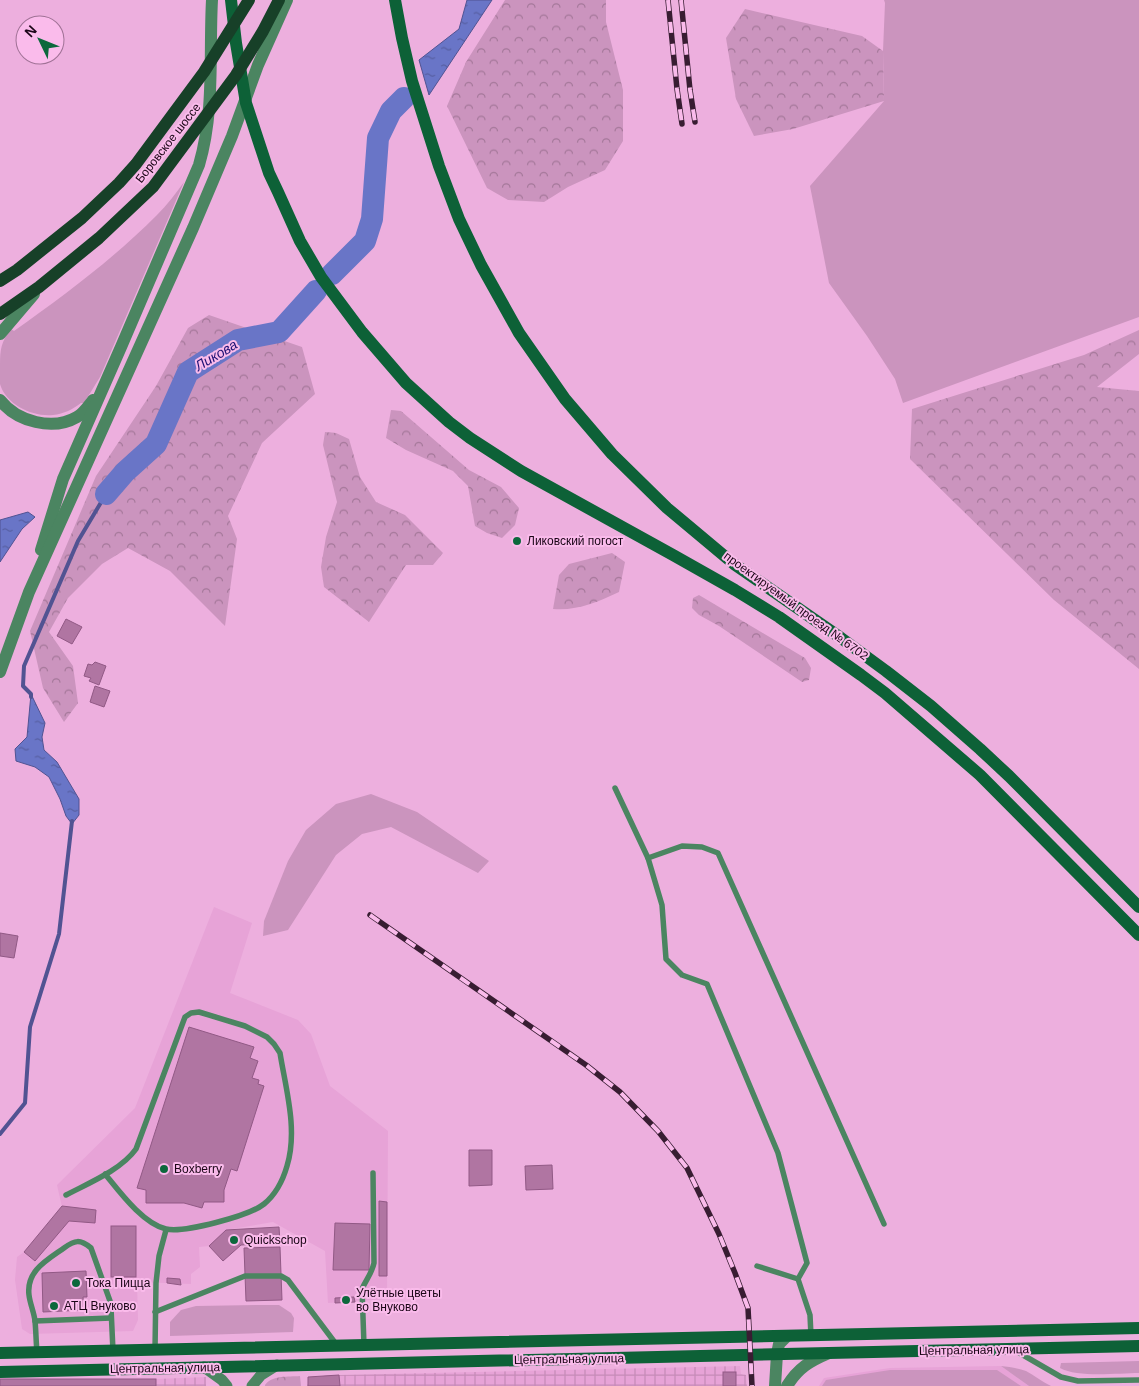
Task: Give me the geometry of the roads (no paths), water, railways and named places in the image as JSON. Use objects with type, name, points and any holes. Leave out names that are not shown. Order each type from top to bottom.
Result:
[{"type":"main road","name":"проектируемый проезд № 6702","points":[[231,0],[243,90],[248,111],[269,173],[300,242],[325,283],[373,346],[412,389],[470,438],[520,471],[673,555],[779,617],[885,693],[980,775],[1139,935]]},
{"type":"main road","name":"Боровское шоссе","points":[[0,281],[18,270],[82,218],[136,164],[204,72],[249,0]]},
{"type":"main road","name":"Боровское шоссе","points":[[0,314],[39,287],[99,238],[152,187],[236,75],[263,31],[278,0]]},
{"type":"main road","name":"проектируемый проезд № 6702","points":[[395,0],[412,81],[439,166],[460,219],[481,265],[518,333],[565,399],[618,460],[667,508],[734,564],[871,660],[949,722],[1009,776],[1139,908]]},
{"type":"main road","name":"Центральная улица","points":[[0,1353],[1139,1328]]},
{"type":"main road","name":"Центральная улица","points":[[0,1372],[1139,1346]]},
{"type":"street","points":[[30,592],[63,479],[196,173],[207,133],[210,108],[212,0]]},
{"type":"street","points":[[0,672],[30,592],[193,228],[232,136],[258,65],[287,0]]},
{"type":"street","points":[[0,334],[39,287]]},
{"type":"street","points":[[0,400],[12,411],[28,420],[52,424],[64,422],[78,416],[93,400],[121,347]]},
{"type":"street","points":[[775,1386],[779,1344],[787,1336]]},
{"type":"street","points":[[787,1386],[805,1364],[830,1353]]},
{"type":"street","points":[[252,1386],[260,1375],[278,1365]]},
{"type":"street","points":[[204,1367],[227,1386]]},
{"type":"lane","points":[[615,788],[648,858],[662,905],[666,959],[682,976],[707,984],[778,1153],[807,1263],[798,1279],[810,1315],[811,1336]]},
{"type":"lane","points":[[648,858],[682,846],[702,847],[718,853],[884,1224]]},
{"type":"lane","points":[[66,1195],[119,1166],[136,1149],[185,1017],[191,1013],[199,1012],[245,1026],[266,1037],[274,1044],[280,1053],[292,1122],[290,1152],[287,1166],[276,1191],[256,1210],[242,1216],[205,1226],[166,1230],[142,1216],[105,1174]]},
{"type":"lane","points":[[364,1346],[362,1289],[373,1270],[374,1263],[373,1173]]},
{"type":"lane","points":[[155,1350],[158,1256],[166,1230]]},
{"type":"lane","points":[[37,1353],[35,1321],[28,1288],[30,1278],[43,1263],[70,1244],[80,1241],[91,1248],[110,1301],[113,1351]]},
{"type":"lane","points":[[757,1266],[798,1279]]},
{"type":"lane","points":[[155,1312],[246,1276],[281,1276],[288,1280],[337,1346]]},
{"type":"lane","points":[[35,1321],[111,1318]]},
{"type":"lane","points":[[1012,1349],[1068,1380],[1139,1380]]},
{"type":"water","points":[[467,0],[492,0],[429,95],[419,60],[459,29]]},
{"type":"water","points":[[28,512],[35,517],[22,529],[0,562],[0,520]]},
{"type":"water","points":[[31,694],[45,723],[42,737],[44,750],[57,762],[79,799],[79,815],[72,824],[66,816],[49,777],[35,767],[16,761],[15,749],[27,737]]},
{"type":"waterway","name":"Ликова","points":[[332,274],[365,241],[372,219],[378,138],[391,111],[404,98]]},
{"type":"waterway","name":"Ликова","points":[[106,494],[125,472],[156,444],[188,372],[238,340],[279,332],[316,291]]},
{"type":"waterway","points":[[31,697],[31,694],[23,686],[24,666],[78,541],[106,494]]},
{"type":"waterway","points":[[0,1134],[25,1103],[30,1027],[59,934],[72,821]]},
{"type":"railway","points":[[668,0],[682,124]]},
{"type":"railway","points":[[681,0],[695,122]]},
{"type":"railway","points":[[370,915],[586,1065],[620,1092],[658,1131],[687,1168],[719,1234],[748,1308],[752,1386]]},
{"type":"place","name":"Ликовский погост","points":[[517,541]]},
{"type":"place","name":"Boxberry","points":[[164,1169]]},
{"type":"place","name":"Quickschop","points":[[234,1240]]},
{"type":"place","name":"Тока Пицца","points":[[76,1283]]},
{"type":"place","name":"Улётные цветы во Внуково","points":[[346,1300]]},
{"type":"place","name":"АТЦ Внуково","points":[[54,1306]]}]
